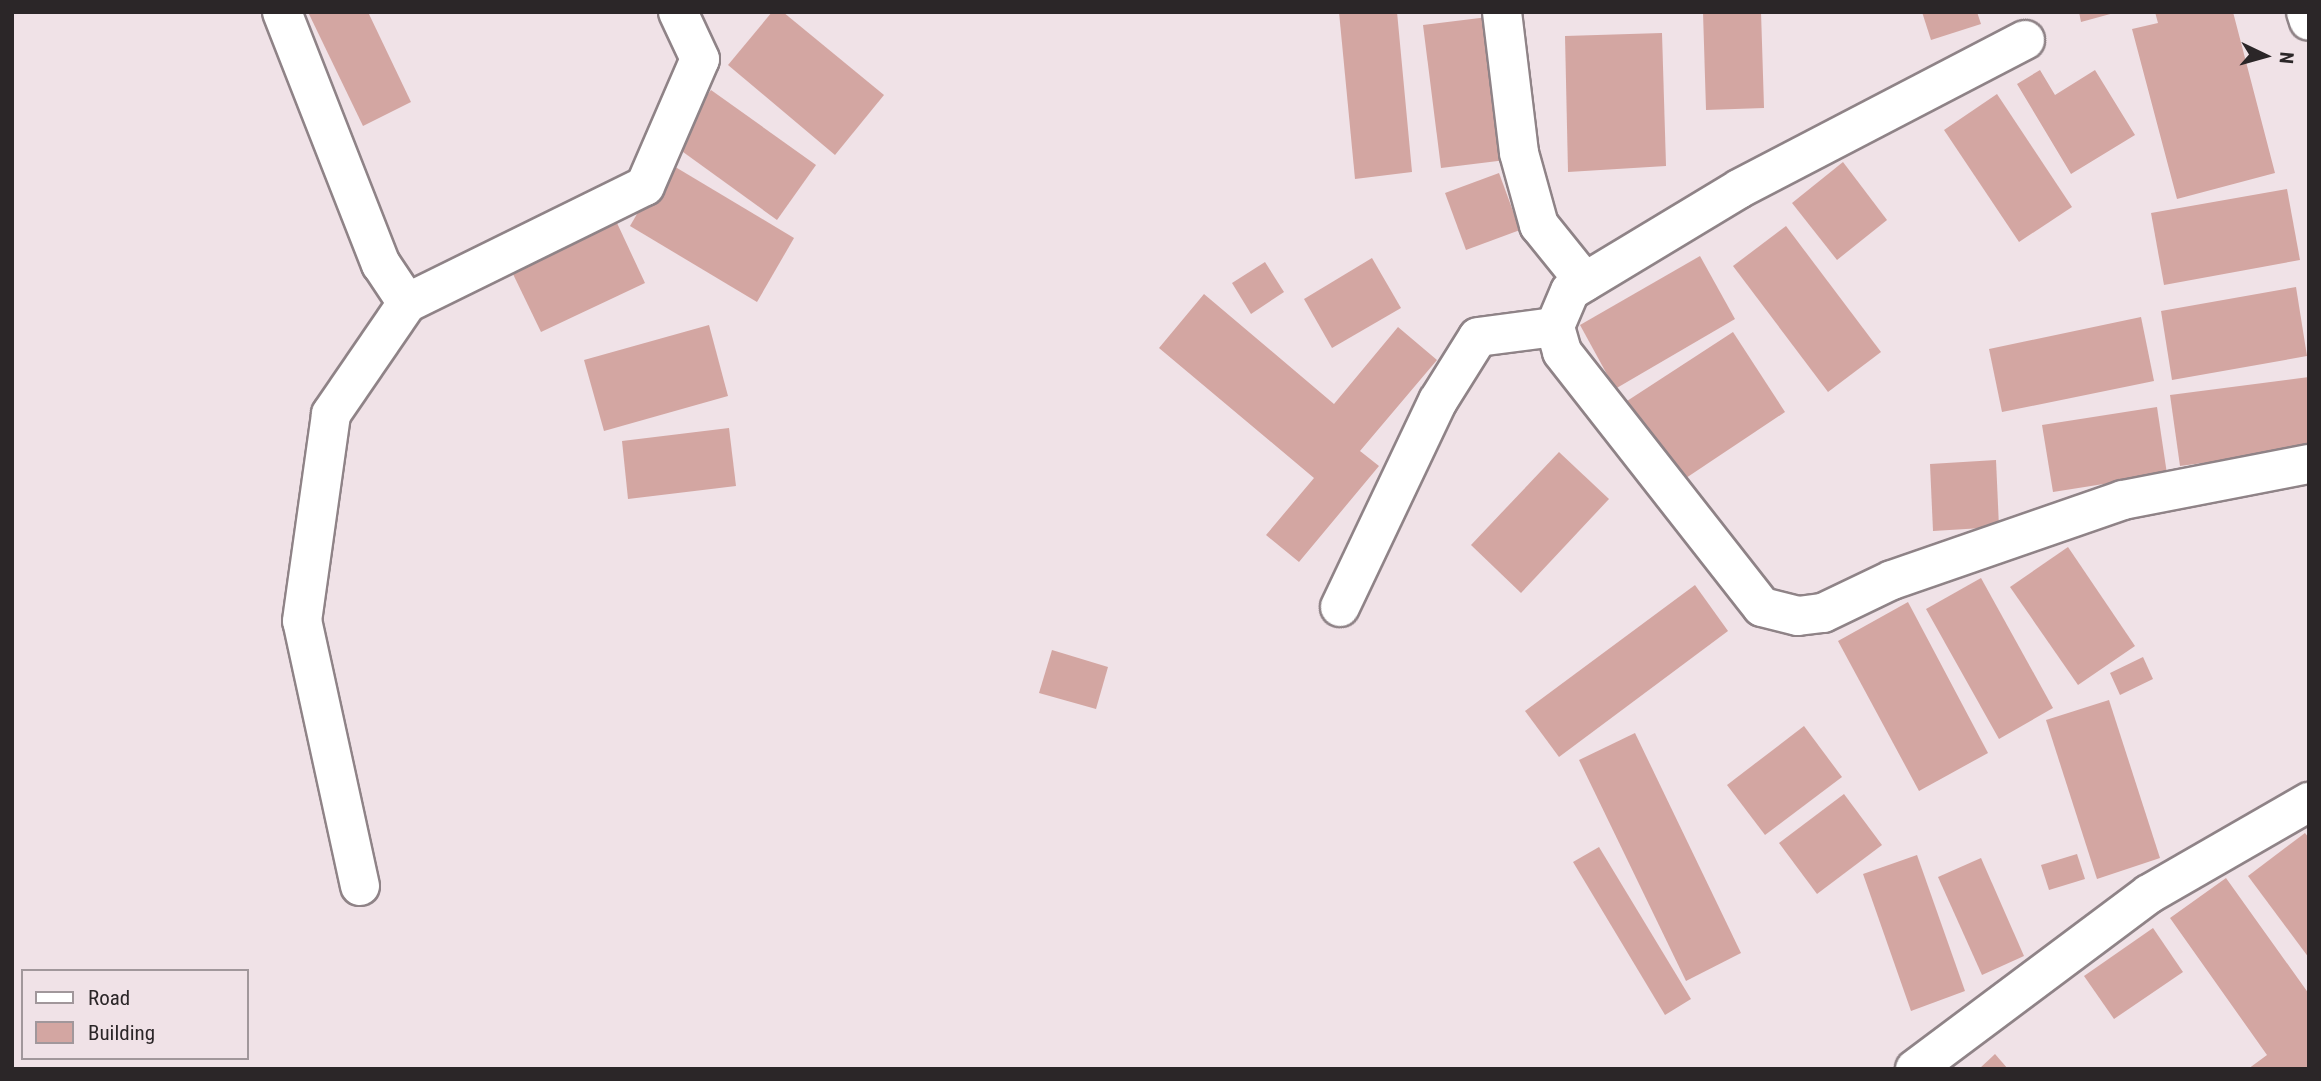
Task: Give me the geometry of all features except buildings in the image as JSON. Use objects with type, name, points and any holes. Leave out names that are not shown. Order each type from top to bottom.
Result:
[{"type":"street","points":[[282,12],[381,264],[407,303]]},
{"type":"street","points":[[359,886],[302,621],[331,414],[407,303],[645,186],[699,59],[678,12]]},
{"type":"street","points":[[1502,12],[1519,153],[1539,225],[1585,282]]},
{"type":"street","points":[[2306,12],[2309,22]]},
{"type":"street","points":[[2025,40],[1739,189],[1570,291],[1555,327],[1562,352],[1762,607],[1798,616],[1823,613],[1892,580],[2123,500],[2309,464]]},
{"type":"street","points":[[1340,607],[1438,401],[1478,337],[1555,327]]},
{"type":"street","points":[[1915,1069],[2149,894],[2309,802]]}]
